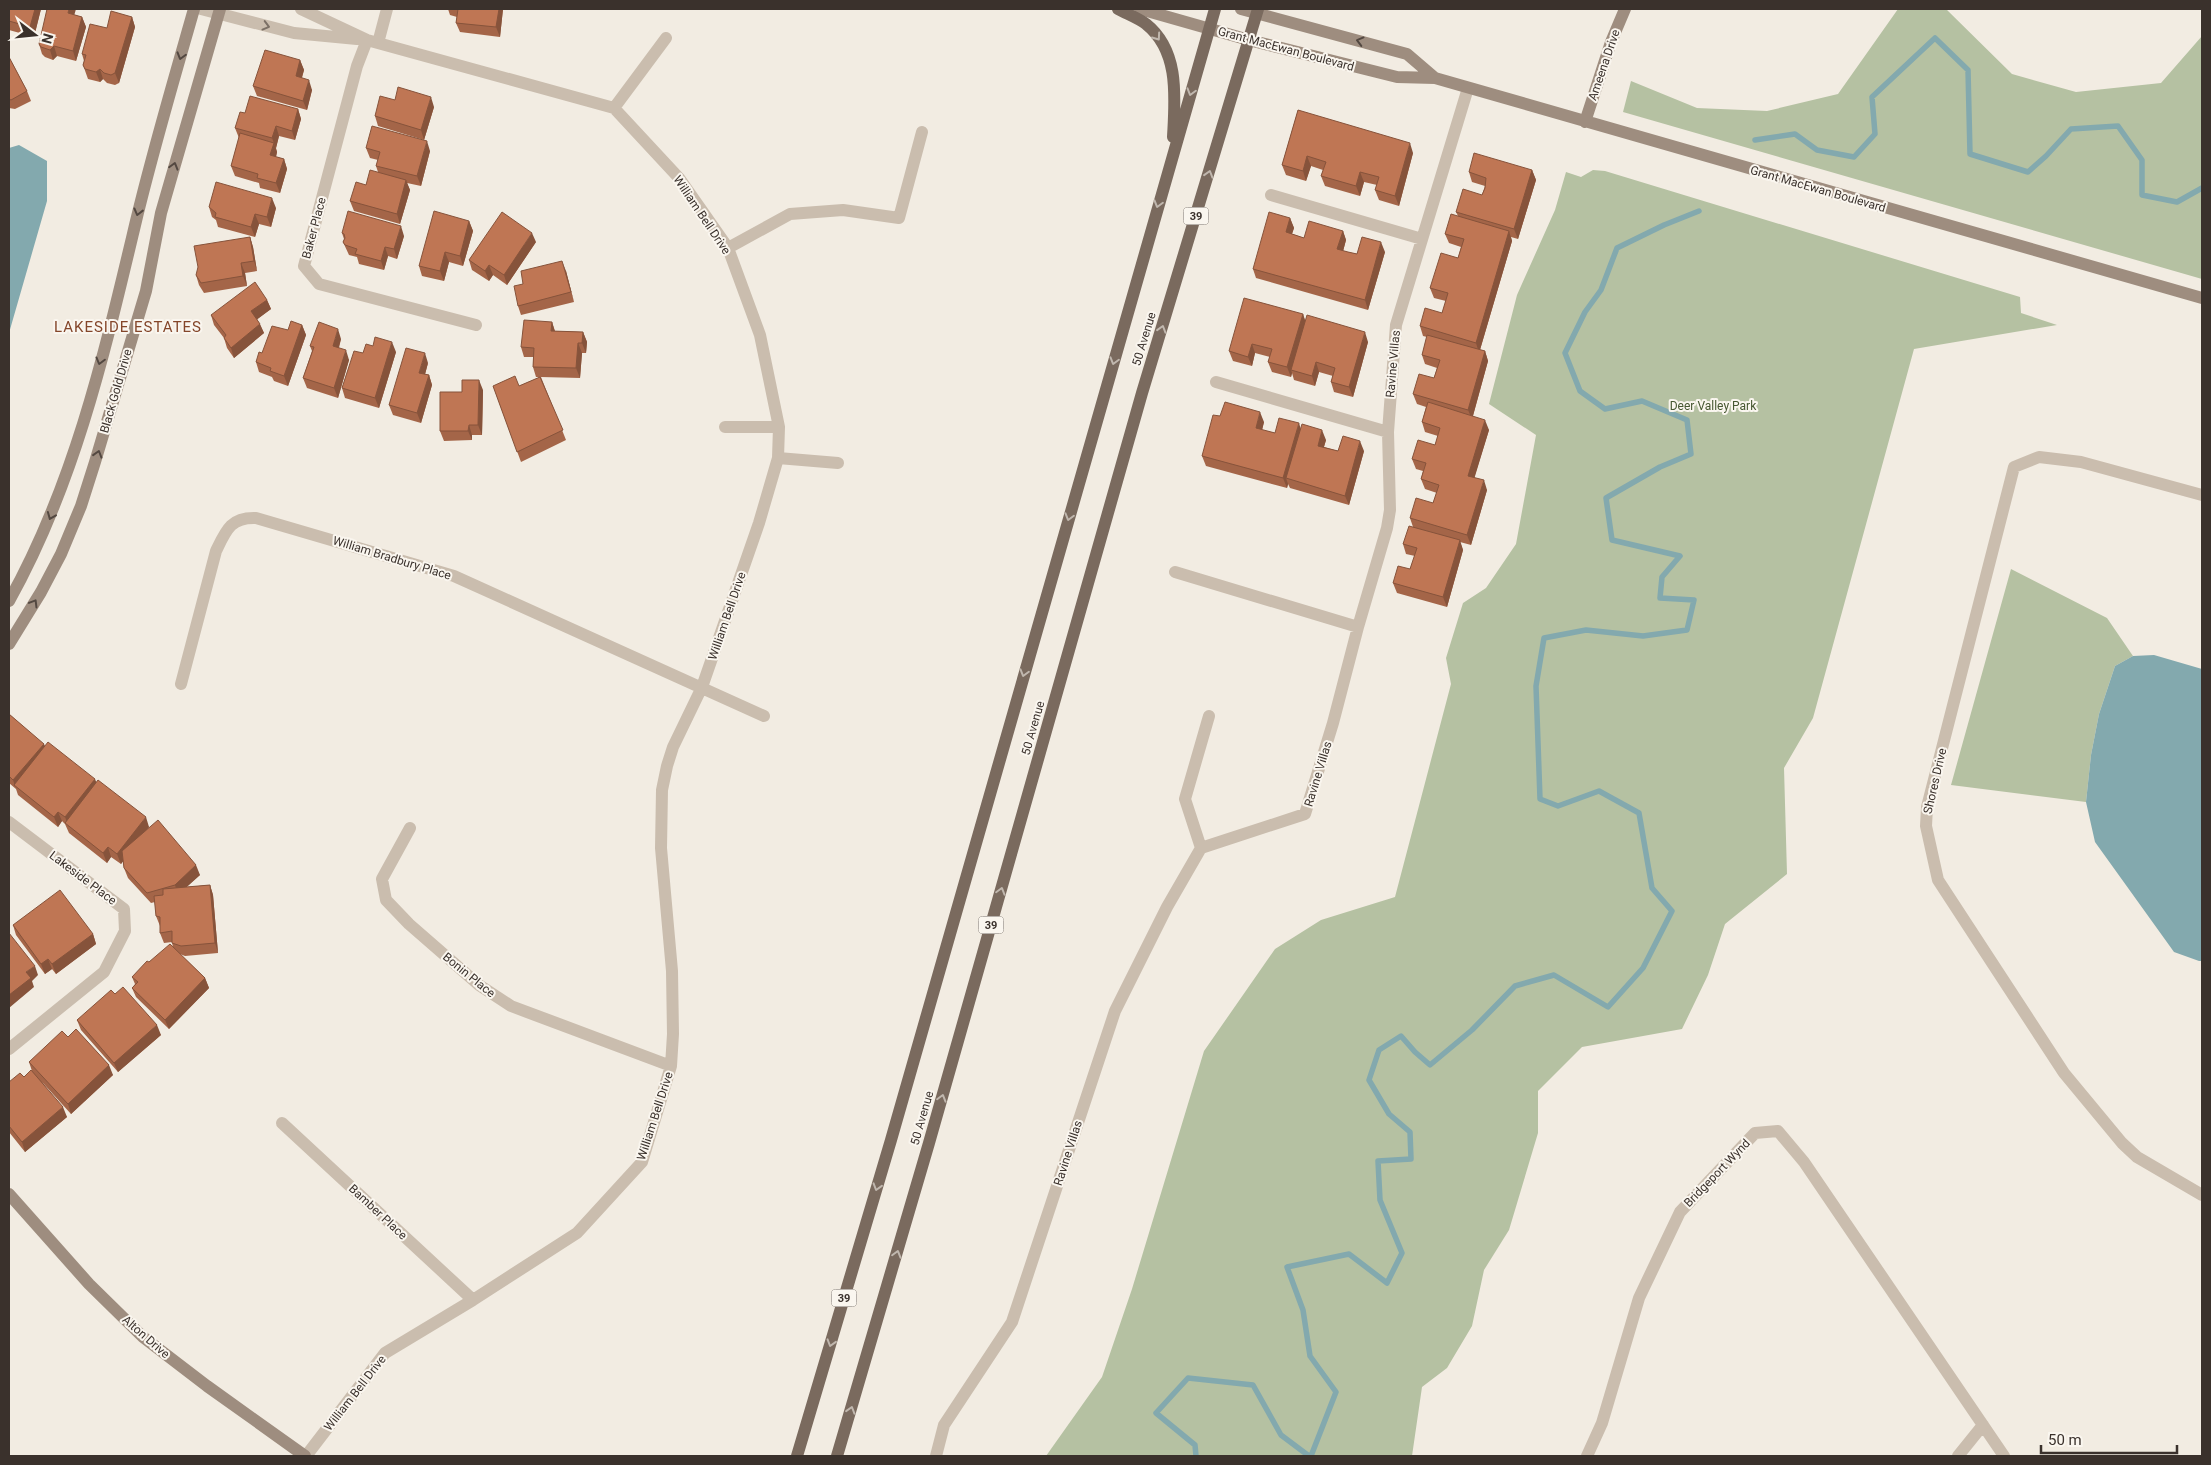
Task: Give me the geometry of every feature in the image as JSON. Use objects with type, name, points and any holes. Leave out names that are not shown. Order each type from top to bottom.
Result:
[{"type":"main road","name":"Black Gold Drive","points":[[9,601],[46,528],[62,487],[86,413],[153,152],[194,9]]},
{"type":"main road","points":[[1118,9],[1145,24],[1156,34],[1169,58],[1174,74],[1172,157]]},
{"type":"main road","name":"Grant MacEwan Boulevard","points":[[1140,9],[1249,40],[1397,77],[1435,78],[2202,298]]},
{"type":"main road","name":"50 Avenue","points":[[796,1456],[896,1121],[1215,9]]},
{"type":"main road","name":"Grant MacEwan Boulevard","points":[[1241,9],[1257,11],[1407,54],[1435,78]]},
{"type":"main road","name":"Ameena Drive","points":[[1585,122],[1611,42],[1625,9]]},
{"type":"main road","name":"Black Gold Drive","points":[[9,644],[41,592],[81,506],[146,291],[160,213],[220,11]]},
{"type":"main road","name":"50 Avenue","points":[[837,1456],[929,1143],[1142,393],[1257,11]]},
{"type":"main road","name":"Alton Drive","points":[[9,1194],[89,1284],[143,1337],[207,1386],[305,1456]]},
{"type":"street","points":[[201,9],[220,11],[294,33],[372,41]]},
{"type":"street","points":[[301,9],[372,41],[614,108],[666,38]]},
{"type":"street","points":[[372,41],[387,9]]},
{"type":"street","name":"Baker Place","points":[[372,41],[357,66],[304,266],[319,284],[476,325]]},
{"type":"street","name":"Ravine Villas","points":[[936,1456],[944,1425],[1012,1322],[1115,1011],[1167,907],[1201,848],[1305,814],[1333,723],[1358,627],[1388,528],[1390,510],[1388,432],[1396,325],[1468,88]]},
{"type":"street","name":"William Bell Drive","points":[[305,1456],[384,1353],[473,1300],[577,1233],[642,1162],[672,1066],[674,1006],[661,848],[662,790],[673,746],[702,687],[759,523],[778,458],[779,427],[760,335],[728,248],[679,178],[614,108]]},
{"type":"street","points":[[728,248],[790,214],[843,210],[898,218],[922,132]]},
{"type":"street","points":[[1271,195],[1422,239]]},
{"type":"street","points":[[1216,382],[1388,432]]},
{"type":"street","points":[[725,427],[779,427]]},
{"type":"street","name":"Shores Drive","points":[[2202,495],[2081,462],[2039,456],[2014,467],[1928,807],[1926,826],[1938,880],[2064,1073],[2137,1157],[2202,1195]]},
{"type":"street","points":[[778,458],[838,463]]},
{"type":"street","name":"William Bradbury Place","points":[[181,684],[216,551],[233,523],[242,517],[256,518],[454,576],[702,687]]},
{"type":"street","points":[[1175,572],[1358,627]]},
{"type":"street","points":[[702,687],[764,716]]},
{"type":"street","points":[[1201,848],[1185,799],[1209,716]]},
{"type":"street","name":"Lakeside Place","points":[[9,822],[124,908],[125,930],[104,972],[9,1049]]},
{"type":"street","name":"Bonin Place","points":[[410,828],[382,879],[386,900],[408,924],[478,985],[511,1006],[672,1066]]},
{"type":"street","name":"Bamber Place","points":[[282,1123],[473,1300]]},
{"type":"street","name":"Bridgeport Wynd","points":[[1587,1456],[1602,1423],[1639,1298],[1680,1212],[1755,1133],[1778,1131],[1804,1162],[2004,1456]]},
{"type":"street","points":[[1958,1456],[1982,1425]]},
{"type":"green space","points":[[1898,9],[1946,9],[2012,74],[2076,92],[2161,83],[2202,36],[2202,279],[1623,112],[1631,81],[1697,108],[1767,111],[1838,94]]},
{"type":"green space","name":"Deer Valley Park","points":[[1593,170],[1605,171],[2020,297],[2021,313],[2057,325],[1914,349],[1813,718],[1784,768],[1787,874],[1725,924],[1708,975],[1682,1029],[1582,1047],[1538,1091],[1538,1133],[1509,1230],[1484,1270],[1472,1326],[1447,1368],[1422,1387],[1412,1456],[1046,1456],[1102,1377],[1132,1289],[1204,1051],[1275,949],[1321,920],[1395,897],[1451,684],[1446,658],[1463,603],[1486,588],[1516,544],[1536,435],[1489,404],[1517,295],[1555,210],[1566,172],[1581,177]]},
{"type":"green space","points":[[2011,569],[2107,618],[2133,656],[2115,666],[2099,714],[2091,755],[2086,802],[1951,785]]},
{"type":"water","points":[[19,145],[47,161],[47,201],[9,333],[9,148]]},
{"type":"water","points":[[2154,655],[2202,669],[2202,961],[2174,952],[2095,842],[2086,802],[2091,755],[2099,714],[2115,666],[2133,656]]},
{"type":"building","points":[[9,9],[35,9],[30,27],[9,21]]},
{"type":"building","points":[[47,9],[69,9],[68,13],[82,17],[73,51],[54,46],[50,50],[41,47],[39,44]]},
{"type":"building","points":[[458,9],[499,9],[496,27],[456,23]]},
{"type":"building","points":[[111,11],[132,17],[115,73],[111,75],[104,73],[100,69],[96,72],[85,69],[83,65],[86,55],[82,54],[90,24],[107,28]]},
{"type":"building","points":[[265,50],[300,60],[296,76],[309,80],[303,101],[253,86]]},
{"type":"building","points":[[9,57],[27,91],[11,100],[9,99]]},
{"type":"building","points":[[398,87],[431,97],[421,130],[375,116],[380,96],[395,100]]},
{"type":"building","points":[[250,96],[298,109],[292,131],[276,126],[272,138],[235,128],[240,112],[245,113]]},
{"type":"building","points":[[1298,110],[1410,143],[1395,196],[1375,190],[1379,177],[1360,172],[1356,186],[1321,176],[1326,162],[1307,156],[1303,171],[1282,165]]},
{"type":"building","points":[[372,126],[427,141],[417,176],[376,166],[380,152],[366,148]]},
{"type":"building","points":[[240,133],[274,143],[270,155],[284,159],[276,183],[257,178],[258,174],[231,166]]},
{"type":"building","points":[[1474,153],[1532,170],[1514,229],[1456,212],[1463,189],[1482,195],[1485,188],[1486,178],[1469,172]]},
{"type":"building","points":[[370,170],[406,180],[397,214],[350,201],[356,182],[366,185]]},
{"type":"building","points":[[216,182],[272,198],[267,217],[255,214],[251,227],[215,217],[216,213],[209,207]]},
{"type":"building","points":[[348,211],[401,226],[394,249],[385,247],[381,261],[355,254],[357,249],[345,245],[343,242],[345,238],[342,233]]},
{"type":"building","points":[[434,211],[469,221],[460,256],[445,252],[440,271],[419,266]]},
{"type":"building","points":[[502,212],[532,233],[504,275],[489,265],[485,271],[469,260]]},
{"type":"building","points":[[1269,212],[1290,218],[1286,232],[1304,238],[1309,221],[1343,231],[1337,249],[1348,252],[1357,254],[1362,237],[1381,242],[1365,300],[1253,269]]},
{"type":"building","points":[[1451,214],[1509,231],[1476,343],[1420,326],[1425,308],[1442,313],[1448,293],[1430,288],[1441,253],[1458,258],[1464,239],[1445,234]]},
{"type":"building","points":[[250,237],[254,261],[241,263],[243,276],[201,283],[196,275],[198,267],[194,246]]},
{"type":"building","points":[[562,261],[571,292],[518,306],[514,286],[523,284],[521,271]]},
{"type":"building","points":[[255,282],[267,300],[251,311],[260,324],[231,348],[224,338],[226,335],[211,315]]},
{"type":"building","points":[[1244,298],[1303,314],[1287,367],[1268,362],[1272,349],[1252,344],[1248,357],[1229,351]]},
{"type":"building","points":[[1307,315],[1365,332],[1349,387],[1331,382],[1335,368],[1316,362],[1312,376],[1291,370]]},
{"type":"building","points":[[524,320],[552,322],[551,331],[583,332],[582,343],[578,343],[576,368],[533,367],[534,348],[521,347]]},
{"type":"building","points":[[291,321],[302,325],[284,376],[270,371],[271,368],[256,362],[259,352],[262,353],[272,326],[288,330]]},
{"type":"building","points":[[319,322],[338,329],[333,346],[346,350],[334,388],[303,378],[314,347],[310,346]]},
{"type":"building","points":[[1427,335],[1485,351],[1468,410],[1413,394],[1419,374],[1434,378],[1440,360],[1422,355]]},
{"type":"building","points":[[375,337],[392,342],[375,398],[342,388],[354,351],[363,353],[366,344],[373,346]]},
{"type":"building","points":[[406,348],[425,353],[419,373],[429,375],[417,413],[389,405]]},
{"type":"building","points":[[515,376],[519,386],[540,377],[563,430],[517,452],[493,386]]},
{"type":"building","points":[[462,380],[479,380],[478,425],[469,425],[468,431],[440,431],[440,392],[462,392]]},
{"type":"building","points":[[1225,402],[1260,412],[1256,428],[1275,433],[1279,418],[1299,423],[1283,478],[1202,456],[1213,415],[1220,416]]},
{"type":"building","points":[[1428,402],[1485,420],[1468,476],[1484,480],[1467,535],[1410,518],[1416,498],[1433,503],[1439,485],[1421,479],[1426,463],[1412,459],[1418,440],[1435,445],[1440,428],[1422,422]]},
{"type":"building","points":[[1302,424],[1322,430],[1318,446],[1338,451],[1343,436],[1360,441],[1345,496],[1286,478]]},
{"type":"building","points":[[1409,526],[1460,540],[1443,597],[1393,583],[1398,566],[1410,569],[1417,548],[1403,544]]},
{"type":"building","points":[[9,714],[44,744],[13,780],[9,776]]},
{"type":"building","points":[[48,742],[95,779],[65,817],[58,812],[54,817],[14,785]]},
{"type":"building","points":[[98,780],[146,817],[117,854],[108,847],[103,853],[65,823]]},
{"type":"building","points":[[158,820],[196,865],[175,885],[147,893],[124,868],[122,851]]},
{"type":"building","points":[[210,885],[215,943],[181,946],[172,943],[172,931],[160,933],[160,917],[156,916],[154,896],[163,895],[163,889]]},
{"type":"building","points":[[60,890],[93,934],[52,964],[48,959],[41,964],[13,925]]},
{"type":"building","points":[[9,933],[35,966],[26,972],[31,978],[9,995]]},
{"type":"building","points":[[170,944],[205,978],[165,1020],[132,988],[138,982],[132,977],[147,961],[149,962]]},
{"type":"building","points":[[123,987],[157,1025],[114,1063],[77,1020],[111,990],[115,994]]},
{"type":"building","points":[[76,1029],[109,1065],[68,1104],[29,1062],[62,1031],[68,1037]]},
{"type":"building","points":[[31,1070],[63,1107],[22,1142],[9,1126],[9,1082],[20,1073],[24,1077]]},
{"type":"waterway","points":[[1755,140],[1795,134],[1817,150],[1854,157],[1875,134],[1872,97],[1935,38],[1968,70],[1970,154],[2028,172],[2071,129],[2118,126],[2142,160],[2142,195],[2177,202],[2202,188]]},
{"type":"waterway","points":[[1311,1456],[1336,1392],[1310,1356],[1303,1310],[1287,1267],[1349,1254],[1387,1283],[1402,1253],[1380,1200],[1378,1161],[1411,1159],[1410,1132],[1389,1114],[1369,1080],[1379,1050],[1401,1036],[1430,1065],[1472,1030],[1515,986],[1554,975],[1608,1007],[1643,968],[1672,911],[1652,888],[1639,813],[1599,791],[1558,806],[1540,799],[1536,686],[1544,638],[1586,630],[1643,636],[1687,630],[1694,600],[1660,598],[1662,577],[1680,556],[1612,540],[1606,498],[1660,467],[1691,454],[1687,420],[1642,401],[1605,409],[1580,391],[1565,353],[1585,312],[1601,290],[1617,248],[1664,225],[1699,211]]},
{"type":"waterway","points":[[1196,1456],[1195,1445],[1156,1413],[1188,1378],[1253,1385],[1281,1435],[1309,1456]]},
{"type":"district","name":"LAKESIDE ESTATES","points":[[128,327]]}]
